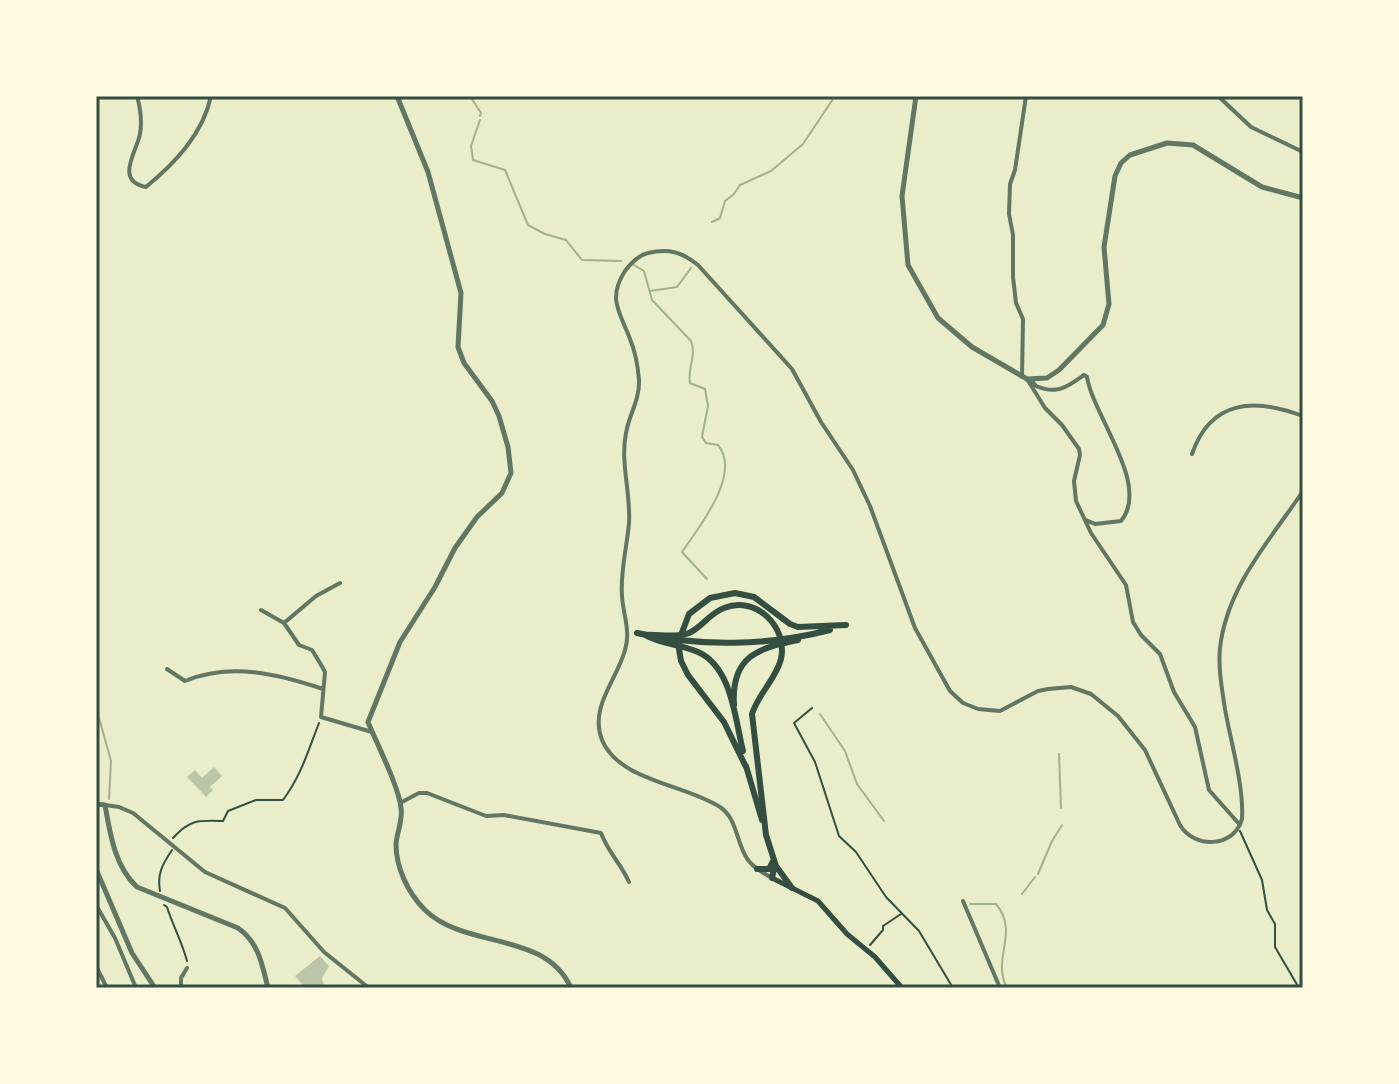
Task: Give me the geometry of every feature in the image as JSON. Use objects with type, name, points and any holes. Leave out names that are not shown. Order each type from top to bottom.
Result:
[{"type":"highway","points":[[637,633],[663,639],[685,641],[775,642],[847,624],[798,627],[754,597],[735,593],[710,598],[689,614],[678,643],[681,661],[724,722],[747,769]]},
{"type":"highway","points":[[685,641],[715,612],[739,605],[765,614],[778,632],[782,650],[779,666],[752,714],[766,835]]},
{"type":"highway","points":[[663,639],[685,641],[720,672],[739,733]]},
{"type":"highway","points":[[775,642],[749,657],[737,675],[733,702],[747,769],[766,835],[775,861],[792,888]]},
{"type":"highway","points":[[757,869],[769,869],[775,861]]},
{"type":"highway","points":[[772,878],[775,861]]},
{"type":"main road","points":[[772,878],[818,901],[902,988]]},
{"type":"street","points":[[137,96],[141,131],[128,165],[130,175],[140,186],[146,187],[186,148],[203,122],[211,96]]},
{"type":"street","points":[[397,96],[428,172],[461,293],[458,347],[464,363],[492,401],[499,416],[508,447],[511,473],[502,493],[477,517],[455,548],[435,587],[400,642],[368,722],[400,803],[396,844],[407,889],[425,910],[442,923],[544,957],[565,975],[571,988]]},
{"type":"street","points":[[916,96],[902,196],[908,265],[938,318],[972,347],[1036,386],[1055,391],[1068,388],[1080,378],[1087,377],[1092,397],[1104,419],[1127,480],[1130,504],[1121,521],[1095,524],[1086,520]]},
{"type":"street","points":[[1026,96],[1015,170],[1010,184],[1009,214],[1013,235],[1013,277],[1016,303],[1023,319],[1027,379],[1045,408],[1079,449],[1074,489],[1076,501],[1091,533],[1126,585],[1133,622],[1160,654],[1174,692],[1195,727],[1209,790],[1239,827]]},
{"type":"street","points":[[1218,96],[1251,127],[1303,152]]},
{"type":"street","points":[[1027,379],[1047,378],[1059,370],[1103,325],[1109,304],[1104,247],[1113,189],[1117,170],[1130,155],[1140,149],[1167,143],[1193,145],[1262,187],[1303,198]]},
{"type":"street","points":[[772,878],[747,859],[732,821],[722,808],[616,761],[610,756],[598,729],[603,699],[627,641],[622,597],[630,519],[625,433],[640,383],[630,339],[615,302],[617,283],[628,266],[644,254],[665,250],[684,253],[792,369],[821,422],[862,485],[915,628],[940,676],[963,703],[978,709],[1000,711],[1048,689],[1071,687],[1091,694],[1118,716],[1145,750],[1185,833],[1191,839],[1211,843],[1230,835],[1239,827],[1242,808],[1220,679],[1220,647],[1235,596],[1261,548],[1303,491]]},
{"type":"street","points":[[1192,454],[1204,428],[1223,412],[1262,406],[1303,416]]},
{"type":"street","points":[[284,623],[316,596],[340,583]]},
{"type":"street","points":[[261,610],[284,623],[299,645],[312,650],[320,663],[325,672],[321,717],[372,732]]},
{"type":"street","points":[[167,669],[185,681],[211,671],[246,670],[294,679],[323,689]]},
{"type":"street","points":[[96,759],[96,779]]},
{"type":"street","points":[[400,803],[419,793],[427,793],[486,816],[504,815],[601,833],[609,853],[629,882]]},
{"type":"street","points":[[96,804],[119,807],[133,813],[205,872],[285,908],[324,952],[369,988]]},
{"type":"street","points":[[105,805],[125,876],[137,887],[238,928],[247,935],[258,951],[268,988]]},
{"type":"street","points":[[96,869],[120,930],[151,986]]},
{"type":"street","points":[[963,901],[1000,988]]},
{"type":"street","points":[[96,905],[115,938],[136,988]]},
{"type":"street","points":[[96,966],[107,988]]},
{"type":"street","points":[[181,988],[181,978],[187,968]]},
{"type":"path","points":[[812,708],[794,723],[815,762],[839,836],[856,852],[886,897],[919,931],[953,988]]},
{"type":"path","points":[[170,842],[185,824],[223,821],[228,811],[256,800],[283,800],[308,758],[321,717]]},
{"type":"path","points":[[1239,827],[1262,880],[1267,910],[1275,924],[1275,947],[1299,988]]},
{"type":"path","points":[[175,846],[157,879],[157,901],[167,907],[173,930],[182,945],[187,968]]},
{"type":"path","points":[[866,950],[883,926],[902,913]]},
{"type":"building","points":[[214,767],[222,776],[210,787],[213,790],[206,797],[187,777],[195,770],[202,778]]},
{"type":"building","points":[[320,956],[329,966],[322,978],[324,988],[302,988],[295,976]]},
{"type":"waterway","points":[[470,96],[480,116]]},
{"type":"waterway","points":[[712,222],[720,218],[725,201],[740,185],[771,171],[803,144],[835,96]]},
{"type":"waterway","points":[[480,120],[471,146],[473,160],[505,170],[528,225],[566,240],[582,260],[621,261]]},
{"type":"waterway","points":[[634,265],[644,271],[652,300],[691,341],[690,383],[705,389],[708,406],[702,437],[706,443],[718,445],[724,457],[722,485],[707,515],[682,552],[707,579]]},
{"type":"waterway","points":[[650,291],[677,287],[691,268]]},
{"type":"waterway","points":[[96,707],[111,761],[109,799]]},
{"type":"waterway","points":[[820,714],[845,751],[857,784],[884,821]]},
{"type":"waterway","points":[[1059,754],[1061,808]]},
{"type":"waterway","points":[[1038,874],[1062,825]]},
{"type":"waterway","points":[[1022,894],[1035,877]]},
{"type":"waterway","points":[[970,904],[996,904],[1003,915],[1006,935],[1002,966],[1007,988]]}]
